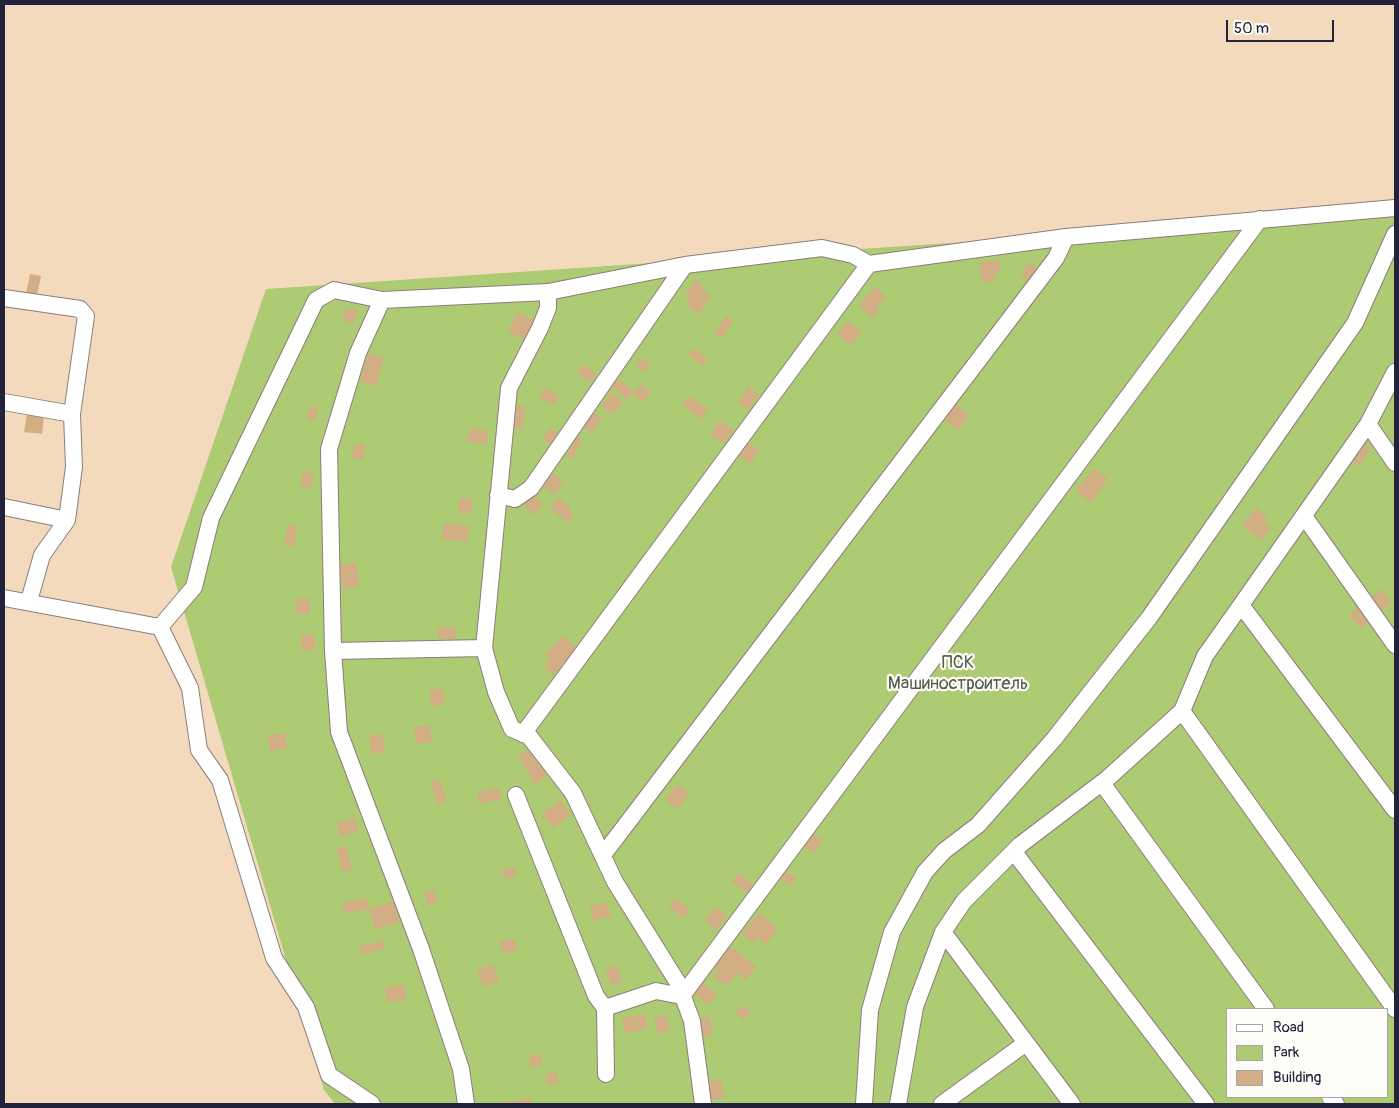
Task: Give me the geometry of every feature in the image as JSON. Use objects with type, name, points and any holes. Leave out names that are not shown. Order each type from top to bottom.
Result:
[{"type":"street","points":[[160,626],[194,587],[211,518],[316,300],[334,290],[382,300],[548,292],[685,265],[822,248],[853,255],[869,264],[1066,237],[1395,208]]},
{"type":"street","points":[[682,996],[1260,219]]},
{"type":"street","points":[[864,1104],[870,1010],[892,932],[926,872],[944,851],[978,825],[1041,754],[1149,618],[1355,323],[1395,234]]},
{"type":"street","points":[[603,855],[1056,258],[1066,237]]},
{"type":"street","points":[[523,734],[869,264]]},
{"type":"street","points":[[498,495],[515,499],[530,488],[685,265]]},
{"type":"street","points":[[548,292],[548,308],[540,328],[509,388],[484,648],[496,692],[512,729],[529,736],[573,792],[615,882],[678,983],[692,1021],[703,1104]]},
{"type":"street","points":[[4,298],[80,309],[86,316],[72,414],[74,467],[67,520],[42,555],[29,601]]},
{"type":"street","points":[[382,300],[358,353],[330,449],[333,652],[340,732],[424,958],[461,1069],[466,1104]]},
{"type":"street","points":[[898,1104],[915,1007],[943,932],[964,901],[1014,852],[1102,783],[1182,711],[1205,656],[1368,424],[1395,372]]},
{"type":"street","points":[[4,402],[72,414]]},
{"type":"street","points":[[1368,424],[1395,463]]},
{"type":"street","points":[[4,507],[67,520]]},
{"type":"street","points":[[1304,516],[1395,645]]},
{"type":"street","points":[[4,598],[160,626]]},
{"type":"street","points":[[1242,605],[1395,810]]},
{"type":"street","points":[[160,626],[190,688],[199,750],[220,780],[274,958],[306,1007],[329,1075],[372,1104]]},
{"type":"street","points":[[333,652],[484,648]]},
{"type":"street","points":[[1182,711],[1395,1009]]},
{"type":"street","points":[[1102,783],[1265,1008]]},
{"type":"street","points":[[516,795],[596,996],[605,1008],[606,1074]]},
{"type":"street","points":[[1014,852],[1206,1104]]},
{"type":"street","points":[[943,932],[1072,1104]]},
{"type":"street","points":[[605,1008],[656,991],[682,996]]},
{"type":"street","points":[[942,1104],[1026,1043]]},
{"type":"green space","name":"ПСК Машиностроитель","points":[[1395,213],[1395,1104],[335,1104],[324,1090],[171,567],[266,289]]},
{"type":"building","points":[[999,260],[1000,272],[995,272],[996,281],[982,283],[979,263]]},
{"type":"building","points":[[1030,262],[1040,270],[1030,282],[1021,274]]},
{"type":"building","points":[[30,274],[41,276],[37,296],[26,294]]},
{"type":"building","points":[[696,279],[703,283],[700,288],[711,295],[699,314],[686,306],[690,299],[685,296]]},
{"type":"building","points":[[875,287],[886,297],[876,308],[879,310],[872,318],[859,305]]},
{"type":"building","points":[[347,307],[358,311],[353,324],[342,320]]},
{"type":"building","points":[[517,312],[535,320],[526,340],[508,332]]},
{"type":"building","points":[[726,316],[733,321],[722,338],[714,333]]},
{"type":"building","points":[[848,321],[862,332],[851,345],[837,334]]},
{"type":"building","points":[[695,349],[707,359],[703,366],[688,354]]},
{"type":"building","points":[[368,353],[384,358],[376,386],[360,381]]},
{"type":"building","points":[[642,358],[650,365],[644,372],[636,365]]},
{"type":"building","points":[[582,365],[596,373],[591,382],[577,373]]},
{"type":"building","points":[[618,379],[635,392],[641,384],[651,392],[643,402],[632,393],[627,400],[612,387]]},
{"type":"building","points":[[748,387],[759,395],[749,410],[738,403]]},
{"type":"building","points":[[545,388],[559,396],[554,405],[539,397]]},
{"type":"building","points":[[611,393],[623,402],[613,415],[601,406]]},
{"type":"building","points":[[688,396],[708,409],[701,419],[682,406]]},
{"type":"building","points":[[953,402],[969,415],[958,430],[942,417]]},
{"type":"building","points":[[512,404],[525,406],[522,429],[509,427]]},
{"type":"building","points":[[311,406],[319,408],[314,421],[306,418]]},
{"type":"building","points":[[593,411],[602,419],[591,433],[582,426]]},
{"type":"building","points":[[27,414],[44,416],[42,434],[24,432]]},
{"type":"building","points":[[720,421],[734,430],[724,444],[710,435]]},
{"type":"building","points":[[549,428],[558,433],[552,444],[543,439]]},
{"type":"building","points":[[469,429],[488,431],[486,444],[467,442]]},
{"type":"building","points":[[576,437],[582,441],[572,459],[566,456]]},
{"type":"building","points":[[747,443],[759,451],[751,464],[738,456]]},
{"type":"building","points":[[354,444],[365,445],[364,460],[352,458]]},
{"type":"building","points":[[1365,444],[1371,448],[1359,466],[1353,462]]},
{"type":"building","points":[[1094,468],[1108,479],[1091,502],[1076,491]]},
{"type":"building","points":[[304,471],[314,473],[311,488],[300,486]]},
{"type":"building","points":[[552,473],[563,480],[555,494],[543,487]]},
{"type":"building","points":[[533,496],[543,504],[534,515],[524,507]]},
{"type":"building","points":[[459,498],[472,499],[471,513],[458,513]]},
{"type":"building","points":[[558,498],[571,508],[569,510],[574,515],[568,522],[550,509]]},
{"type":"building","points":[[1256,508],[1267,517],[1263,522],[1271,529],[1261,540],[1242,525]]},
{"type":"building","points":[[444,523],[469,526],[467,542],[442,539]]},
{"type":"building","points":[[288,525],[297,526],[294,547],[284,545]]},
{"type":"building","points":[[356,563],[359,586],[343,589],[340,565]]},
{"type":"building","points":[[1381,589],[1392,603],[1381,611],[1371,597]]},
{"type":"building","points":[[309,598],[310,614],[297,614],[296,599]]},
{"type":"building","points":[[1359,606],[1371,620],[1361,628],[1349,615]]},
{"type":"building","points":[[438,627],[455,627],[456,639],[438,639]]},
{"type":"building","points":[[301,635],[315,635],[315,650],[302,651]]},
{"type":"building","points":[[563,636],[578,649],[554,675],[544,667],[550,660],[545,655]]},
{"type":"building","points":[[443,689],[444,705],[431,706],[430,690]]},
{"type":"building","points":[[430,725],[432,742],[416,744],[414,727]]},
{"type":"building","points":[[285,733],[287,749],[270,751],[268,735]]},
{"type":"building","points":[[383,734],[385,752],[372,754],[369,736]]},
{"type":"building","points":[[530,749],[547,776],[535,784],[518,756]]},
{"type":"building","points":[[439,779],[447,801],[438,804],[431,782]]},
{"type":"building","points":[[677,784],[689,794],[677,809],[665,800]]},
{"type":"building","points":[[499,788],[501,799],[479,804],[477,792]]},
{"type":"building","points":[[561,800],[571,815],[553,828],[543,813]]},
{"type":"building","points":[[355,818],[358,832],[340,836],[337,822]]},
{"type":"building","points":[[813,834],[823,840],[815,853],[805,847]]},
{"type":"building","points":[[346,846],[352,870],[342,872],[337,848]]},
{"type":"building","points":[[515,867],[517,876],[504,879],[502,870]]},
{"type":"building","points":[[785,871],[796,878],[791,886],[780,879]]},
{"type":"building","points":[[739,873],[753,885],[746,893],[732,881]]},
{"type":"building","points":[[435,890],[437,903],[427,904],[425,892]]},
{"type":"building","points":[[367,898],[369,909],[344,913],[342,903]]},
{"type":"building","points":[[675,899],[690,909],[684,918],[669,908]]},
{"type":"building","points":[[394,901],[400,922],[375,929],[369,909]]},
{"type":"building","points":[[606,902],[611,916],[594,921],[590,906]]},
{"type":"building","points":[[715,907],[727,916],[717,930],[705,921]]},
{"type":"building","points":[[759,913],[778,929],[766,944],[758,938],[754,943],[742,934]]},
{"type":"building","points":[[515,939],[517,951],[502,953],[500,941]]},
{"type":"building","points":[[383,941],[385,949],[361,954],[359,946]]},
{"type":"building","points":[[730,946],[756,966],[746,980],[737,973],[727,986],[713,976],[719,969],[715,966]]},
{"type":"building","points":[[492,964],[499,981],[484,987],[477,970]]},
{"type":"building","points":[[617,965],[622,982],[611,985],[606,969]]},
{"type":"building","points":[[703,983],[717,995],[708,1005],[694,993]]},
{"type":"building","points":[[404,984],[407,999],[388,1003],[385,988]]},
{"type":"building","points":[[742,1005],[751,1012],[744,1020],[735,1013]]},
{"type":"building","points":[[645,1014],[647,1029],[625,1033],[622,1018]]},
{"type":"building","points":[[666,1015],[670,1030],[658,1033],[654,1018]]},
{"type":"building","points":[[710,1017],[712,1036],[698,1037],[695,1019]]},
{"type":"building","points":[[540,1054],[542,1065],[531,1068],[529,1056]]},
{"type":"building","points":[[556,1072],[559,1082],[548,1085],[545,1074]]},
{"type":"building","points":[[721,1080],[724,1098],[711,1100],[707,1082]]},
{"type":"building","points":[[530,1098],[531,1104],[502,1104],[502,1103]]}]
